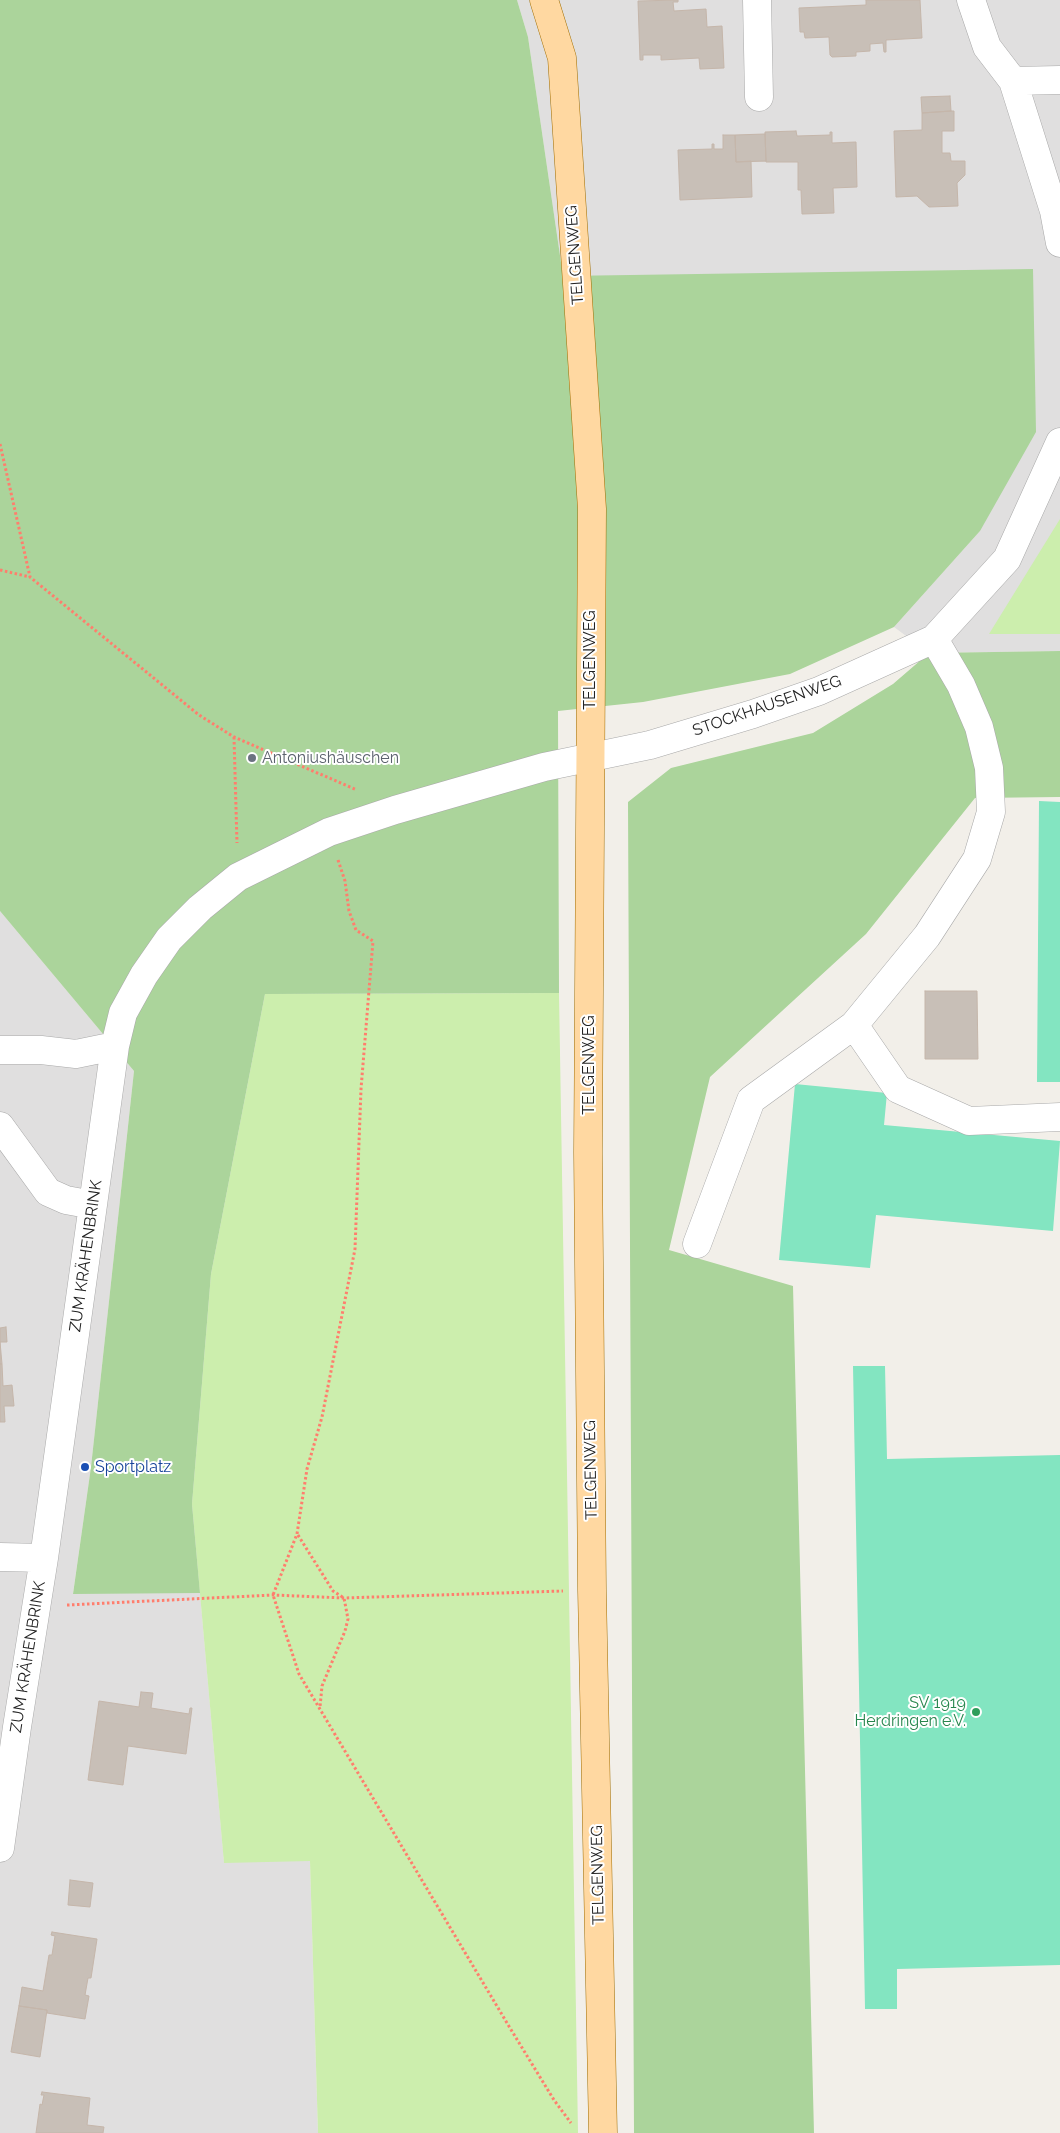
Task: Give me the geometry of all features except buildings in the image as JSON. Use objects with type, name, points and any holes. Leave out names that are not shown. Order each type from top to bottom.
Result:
[{"type":"main road","name":"TELGENWEG","points":[[544,0],[562,58],[592,510],[588,1152],[592,1590],[603,2133]]},
{"type":"street","points":[[757,0],[759,97]]},
{"type":"street","points":[[971,0],[987,47],[1012,81],[1054,211],[1060,243]]},
{"type":"street","points":[[1012,81],[1060,80]]},
{"type":"street","name":"STOCKHAUSENWEG","points":[[395,810],[544,767],[650,745],[753,714],[819,691],[934,639],[1007,559],[1060,444]]},
{"type":"street","points":[[697,1244],[750,1100],[854,1025],[927,936],[977,859],[990,812],[989,768],[979,727],[961,685],[934,639]]},
{"type":"street","name":"ZUM KRÄHENBRINK","points":[[0,1848],[8,1726],[36,1606],[44,1558],[114,1046],[123,1013],[144,975],[169,939],[200,908],[238,877],[329,832],[395,810]]},
{"type":"street","points":[[854,1025],[898,1089],[969,1121],[1060,1117]]},
{"type":"street","points":[[0,1050],[41,1050],[76,1054],[114,1046]]},
{"type":"street","points":[[0,1126],[48,1192],[66,1200],[93,1205]]},
{"type":"street","points":[[0,1557],[44,1558]]},
{"type":"path","points":[[0,444],[30,577]]},
{"type":"path","points":[[0,570],[30,577],[199,715],[234,737],[367,794],[395,810]]},
{"type":"path","points":[[234,737],[238,877]]},
{"type":"path","points":[[329,832],[345,881],[349,911],[356,930],[373,941],[361,1089],[355,1249],[322,1417],[307,1469],[298,1534],[273,1595],[299,1674],[554,2100],[574,2126]]},
{"type":"path","points":[[298,1534],[333,1590],[344,1598],[348,1619],[346,1630],[322,1686],[320,1708]]},
{"type":"path","points":[[36,1606],[273,1595],[344,1598],[592,1590]]},
{"type":"shaded area","points":[[517,0],[1060,0],[1060,651],[929,653],[894,627],[980,531],[563,276],[528,37]]},
{"type":"shaded area","points":[[0,911],[134,1071],[91,1467],[73,1593],[200,1593],[224,1862],[310,1860],[318,2133],[0,2133]]},
{"type":"green space","points":[[0,0],[517,0],[528,37],[563,276],[1033,269],[1036,432],[980,531],[894,627],[790,674],[643,702],[558,711],[559,993],[265,994],[211,1274],[192,1504],[200,1593],[73,1594],[91,1467],[134,1071],[0,911]]},
{"type":"green space","points":[[1060,519],[1060,634],[989,634]]},
{"type":"green space","points":[[1060,651],[1060,797],[975,798],[866,934],[710,1077],[669,1250],[793,1286],[814,2133],[634,2133],[628,802],[671,768],[813,733],[893,684],[929,653]]},
{"type":"green space","points":[[1039,801],[1060,802],[1060,1082],[1037,1082]]},
{"type":"green space","points":[[559,993],[578,2133],[318,2133],[310,1861],[224,1863],[192,1504],[211,1274],[265,994]]},
{"type":"green space","points":[[795,1084],[887,1093],[884,1125],[1060,1141],[1053,1231],[876,1215],[870,1268],[779,1260]]},
{"type":"green space","name":"SV 1919 Herdringen e.V.","points":[[853,1366],[885,1366],[887,1459],[1060,1455],[1060,1965],[897,1969],[897,2009],[865,2009]]},
{"type":"place","name":"Antoniushäuschen","points":[[252,758]]},
{"type":"place","name":"Sportplatz","points":[[85,1467]]},
{"type":"place","name":"SV 1919 Herdringen e.V.","points":[[976,1712]]}]
